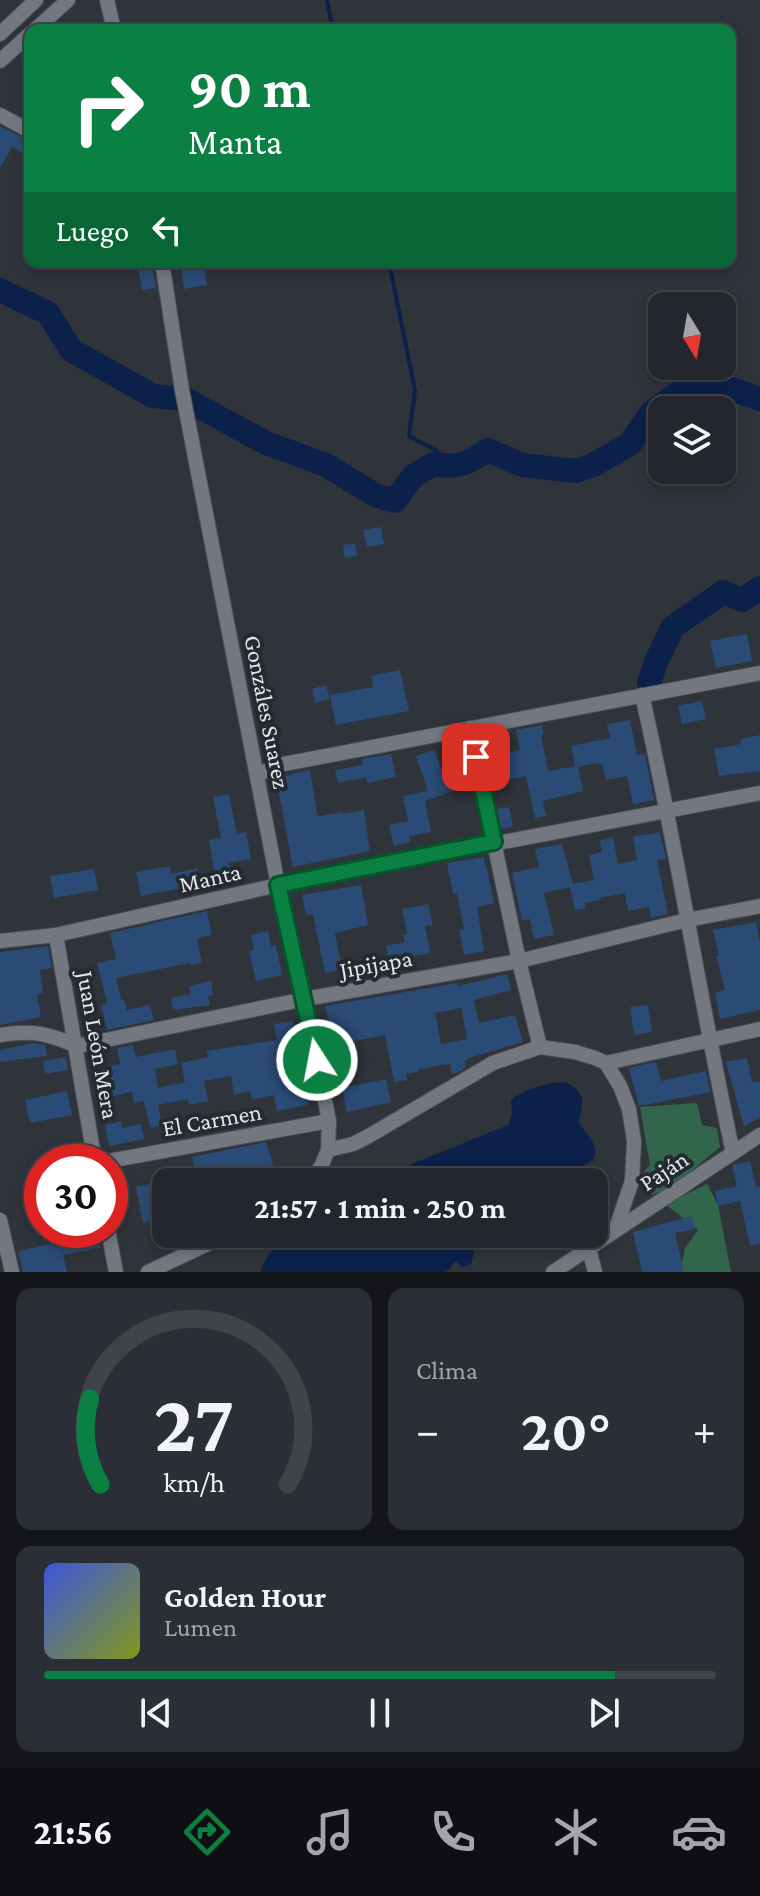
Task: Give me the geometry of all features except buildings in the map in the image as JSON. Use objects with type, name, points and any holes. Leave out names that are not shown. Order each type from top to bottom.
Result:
[{"type":"street","points":[[0,34],[36,0]]},
{"type":"street","points":[[42,24],[68,0]]},
{"type":"street","points":[[107,0],[113,24]]},
{"type":"street","points":[[0,61],[24,39]]},
{"type":"street","points":[[0,115],[24,128]]},
{"type":"street","name":"Gonzáles Suarez","points":[[163,268],[182,390],[278,885],[329,1121],[328,1150],[320,1168]]},
{"type":"street","points":[[258,774],[284,764],[760,673]]},
{"type":"street","points":[[642,695],[669,811],[709,1042],[733,1153]]},
{"type":"street","points":[[470,728],[540,1047]]},
{"type":"street","name":"Manta","points":[[0,941],[56,935],[278,885],[760,793]]},
{"type":"street","name":"Jipijapa","points":[[77,1046],[305,999],[519,961],[687,920],[760,906]]},
{"type":"street","name":"Juan León Mera","points":[[56,935],[92,1144]]},
{"type":"street","points":[[328,1150],[353,1144],[493,1063],[540,1047],[575,1052],[606,1063],[760,1029]]},
{"type":"street","points":[[0,1035],[32,1031],[52,1035],[77,1046]]},
{"type":"street","points":[[606,1063],[629,1109],[634,1141],[632,1181],[616,1228]]},
{"type":"street","name":"El Carmen","points":[[128,1157],[329,1121]]},
{"type":"street","name":"Paján","points":[[553,1272],[760,1135]]},
{"type":"street","points":[[0,1220],[12,1272]]},
{"type":"street","points":[[111,1248],[116,1272]]},
{"type":"street","points":[[148,1272],[199,1248]]},
{"type":"street","points":[[589,1249],[595,1272]]},
{"type":"green space","points":[[697,1103],[702,1125],[717,1128],[720,1147],[672,1187],[652,1195],[642,1187],[640,1176],[650,1165],[640,1107]]},
{"type":"green space","points":[[707,1184],[718,1205],[731,1272],[680,1272],[685,1248],[698,1230],[665,1204]]},
{"type":"water","points":[[565,1082],[582,1098],[579,1122],[593,1142],[595,1153],[588,1163],[577,1168],[404,1168],[508,1125],[512,1114],[511,1100],[523,1092]]},
{"type":"water","points":[[274,1248],[475,1248],[471,1264],[463,1267],[455,1261],[445,1272],[260,1272]]},
{"type":"waterway","points":[[327,0],[332,24]]},
{"type":"waterway","points":[[390,268],[415,390],[409,436],[437,451],[452,468]]},
{"type":"waterway","points":[[0,290],[48,313],[71,350],[153,396],[185,399],[266,443],[326,465],[375,495],[395,501],[413,476],[434,464],[462,464],[488,450],[522,465],[576,471],[593,465],[630,444],[651,413],[678,393],[714,383],[760,399]]},
{"type":"waterway","points":[[649,683],[673,627],[723,592],[742,600],[760,588]]},
{"type":"route","points":[[317,1060],[278,885],[494,842],[476,757]]}]
